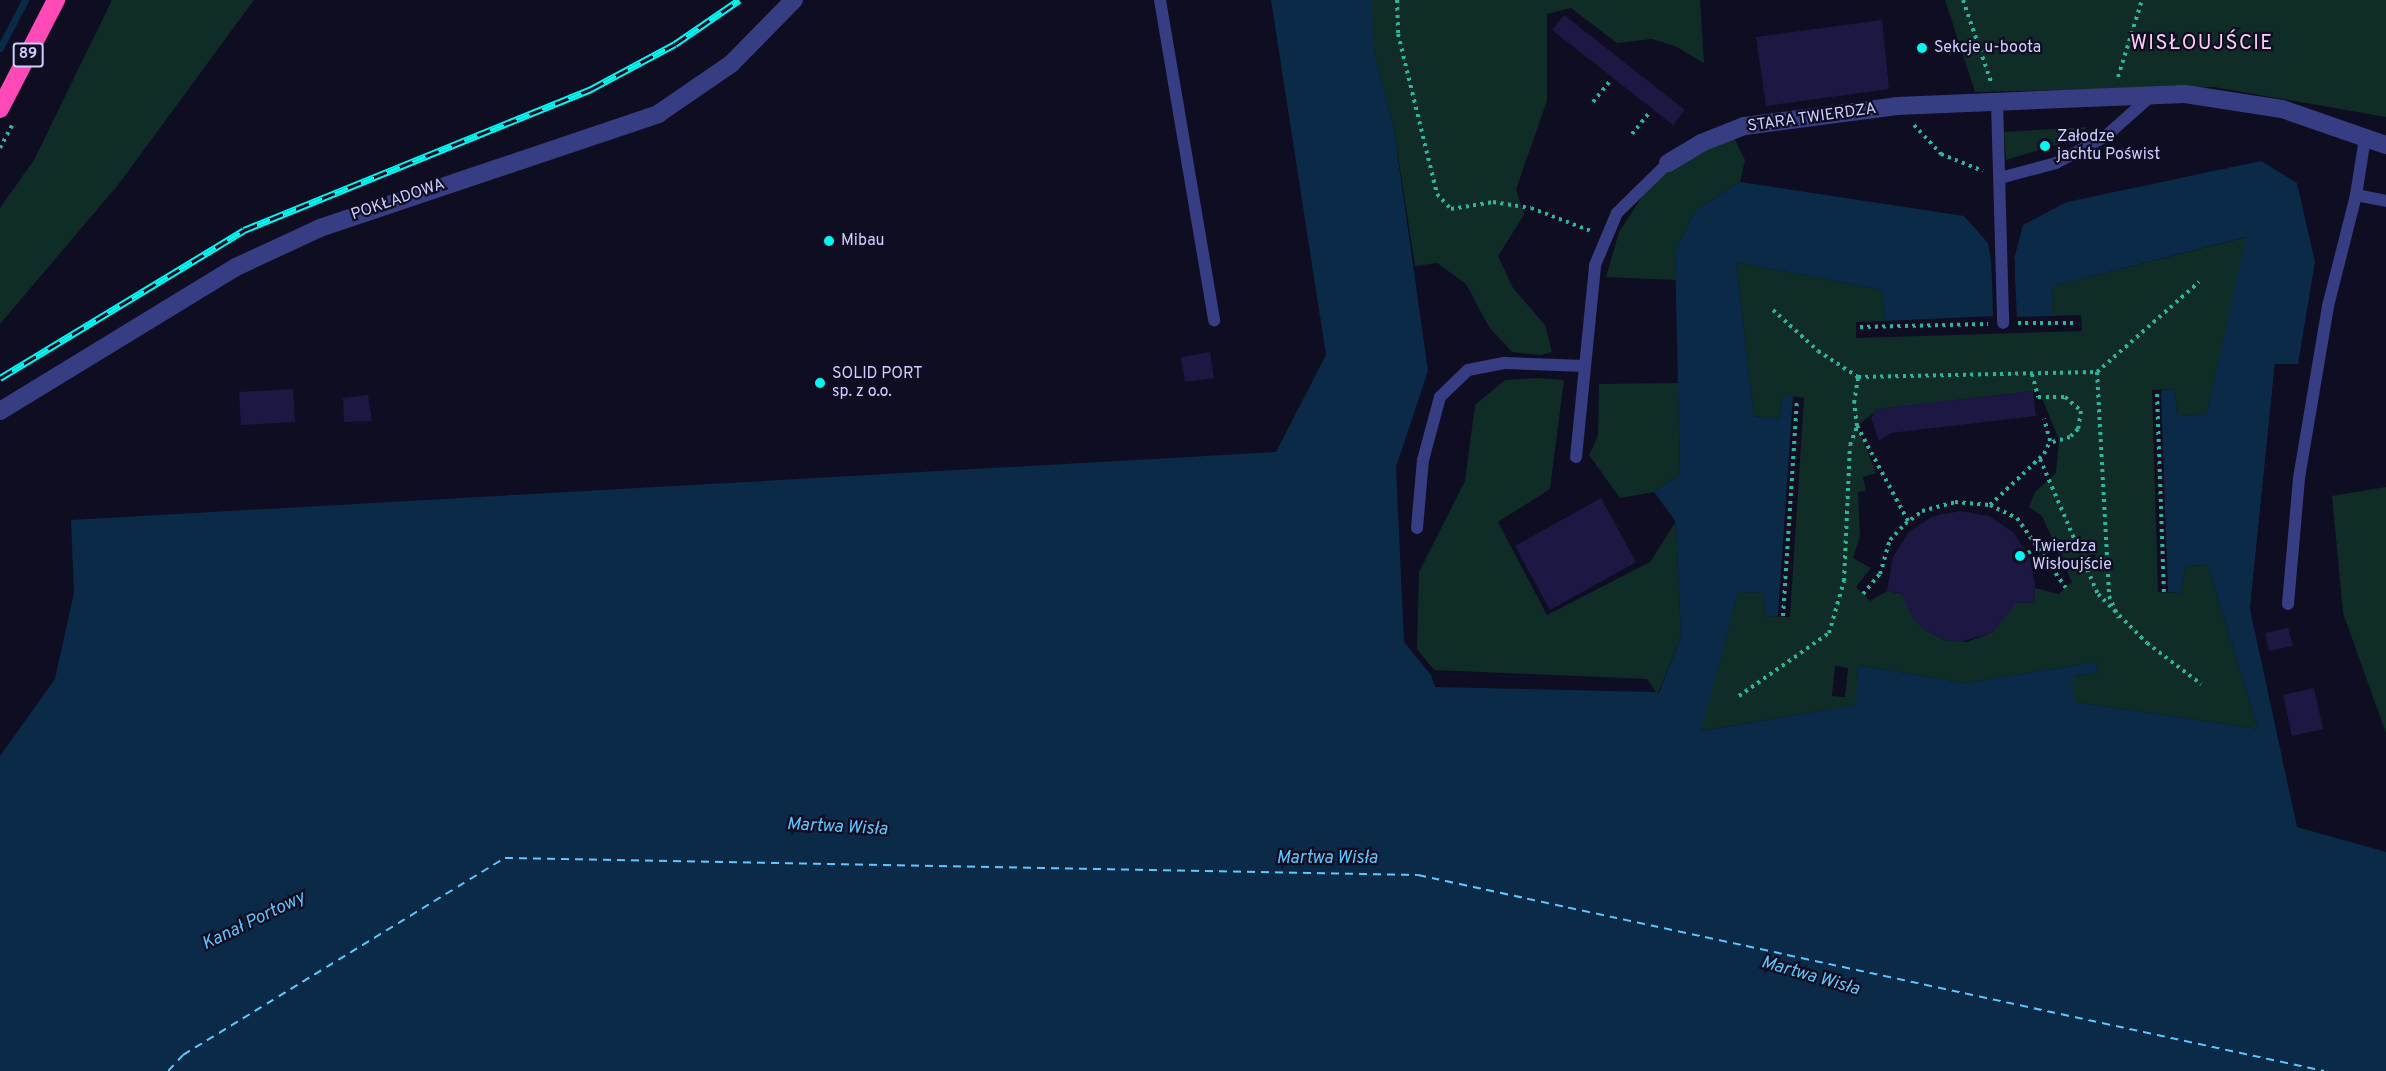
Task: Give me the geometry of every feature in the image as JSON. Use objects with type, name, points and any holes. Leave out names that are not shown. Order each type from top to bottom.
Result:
[{"type":"highway","name":"89","points":[[0,109],[56,0]]},
{"type":"street","name":"POKŁADOWA","points":[[0,411],[236,267],[320,228],[658,114],[731,64],[794,0]]},
{"type":"street","name":"STARA TWIERDZA","points":[[1668,163],[1701,143],[1744,126],[1897,106],[2185,94],[2282,110],[2386,145]]},
{"type":"lane","points":[[1160,0],[1214,320]]},
{"type":"lane","points":[[2000,178],[2056,163],[2084,148],[2107,135],[2152,95]]},
{"type":"lane","points":[[1997,102],[2004,324]]},
{"type":"lane","points":[[2288,603],[2300,478],[2328,306],[2356,195],[2365,138]]},
{"type":"lane","name":"STARA TWIERDZA","points":[[1576,458],[1594,265],[1617,213],[1668,163]]},
{"type":"lane","points":[[2356,195],[2386,201]]},
{"type":"lane","points":[[1417,528],[1423,460],[1440,397],[1468,370],[1505,363],[1585,366]]},
{"type":"path","points":[[1397,0],[1398,34],[1437,194],[1451,209],[1492,202],[1531,208],[1605,238]]},
{"type":"path","points":[[1963,0],[1997,102]]},
{"type":"path","points":[[2110,97],[2142,0]]},
{"type":"path","points":[[1593,102],[1610,81]]},
{"type":"path","points":[[1897,106],[1941,154],[2000,178]]},
{"type":"path","points":[[1632,134],[1650,112]]},
{"type":"path","points":[[1773,310],[1818,351],[1858,376],[2097,372],[2199,282]]},
{"type":"path","points":[[1860,327],[2074,323]]},
{"type":"path","points":[[2097,372],[2109,596],[2118,618]]},
{"type":"path","points":[[2032,374],[2038,397],[2065,397],[2081,411],[2078,429],[2070,437],[2049,442]]},
{"type":"path","points":[[1858,376],[1854,403],[1857,426],[1908,521]]},
{"type":"path","points":[[2157,394],[2164,592]]},
{"type":"path","points":[[1783,616],[1797,402]]},
{"type":"path","points":[[1990,506],[2040,459],[2049,442],[2044,419]]},
{"type":"path","points":[[1739,696],[1828,633],[1844,581],[1850,445],[1857,426]]},
{"type":"path","points":[[2040,459],[2098,594],[2118,618],[2201,684]]},
{"type":"path","points":[[1863,594],[1880,574],[1890,540],[1908,521],[1922,511],[1954,502],[1990,506],[2017,518],[2066,588]]},
{"type":"green space","points":[[112,0],[254,0],[118,185],[0,324],[0,208],[34,160]]},
{"type":"green space","points":[[1333,0],[1700,0],[1704,63],[1675,46],[1652,39],[1617,43],[1571,8],[1547,14],[1547,101],[1516,189],[1524,215],[1498,256],[1513,288],[1545,325],[1552,352],[1541,355],[1512,352],[1489,327],[1466,284],[1437,263],[1415,266],[1394,130],[1374,51]]},
{"type":"green space","points":[[1945,0],[2386,0],[2386,117],[2214,87],[1975,92]]},
{"type":"green space","points":[[2088,127],[2059,144],[2006,160],[2004,132]]},
{"type":"green space","points":[[1733,136],[1745,160],[1740,182],[1695,211],[1675,251],[1676,280],[1606,277],[1619,232],[1649,186],[1688,156]]},
{"type":"green space","points":[[2247,237],[2207,414],[2177,416],[2175,389],[2152,390],[2158,592],[2181,593],[2185,566],[2208,565],[2258,729],[2074,702],[2074,676],[2098,673],[2096,662],[1966,683],[1858,665],[1857,705],[1700,731],[1738,592],[1764,593],[1765,616],[1790,617],[1804,398],[1783,395],[1779,419],[1754,416],[1736,262],[1882,290],[1885,321],[1856,322],[1856,338],[2082,331],[2081,315],[2052,316],[2053,286]],"holes":[[[2033,391],[2040,393],[2059,440],[2056,473],[2035,492],[2029,507],[2042,516],[2072,582],[2059,594],[2035,588],[2034,602],[2015,603],[1993,632],[1967,642],[1944,640],[1925,630],[1913,618],[1903,594],[1887,591],[1870,601],[1856,587],[1871,568],[1853,558],[1860,536],[1858,492],[1866,491],[1863,477],[1876,473],[1857,426],[1879,409]],[[1835,666],[1848,668],[1845,697],[1832,696]]]},
{"type":"green space","points":[[1537,378],[1564,380],[1550,489],[1498,522],[1547,615],[1650,562],[1676,521],[1681,637],[1657,696],[1647,679],[1434,670],[1417,649],[1419,572],[1465,481],[1475,405],[1505,380]]},
{"type":"green space","points":[[1678,383],[1680,474],[1654,492],[1620,498],[1589,455],[1598,436],[1599,384]]},
{"type":"green space","points":[[2386,487],[2386,733],[2343,613],[2332,496]]},
{"type":"water","points":[[1271,0],[1371,0],[1374,51],[1394,130],[1428,371],[1396,467],[1404,642],[1431,675],[1647,679],[1658,695],[1681,637],[1676,522],[1654,492],[1680,474],[1675,251],[1695,211],[1740,182],[1964,216],[1988,243],[1991,260],[2014,259],[2023,225],[2067,202],[2261,161],[2297,183],[2315,262],[2298,364],[2275,364],[2250,609],[2297,827],[2386,852],[2386,1071],[0,1071],[0,756],[55,679],[74,593],[71,520],[1276,452],[1326,355]],"holes":[[[2246,237],[2207,414],[2177,416],[2175,389],[2161,390],[2168,592],[2181,593],[2185,566],[2208,565],[2258,729],[2074,702],[2074,676],[2098,673],[2096,662],[1966,683],[1858,665],[1856,705],[1701,731],[1738,592],[1764,593],[1765,616],[1778,616],[1793,396],[1783,395],[1779,419],[1754,416],[1736,262],[1882,290],[1885,321],[1993,316],[1992,280],[2015,279],[2017,317],[2052,316],[2053,286]]]},
{"type":"pier","points":[[2015,259],[2015,279],[1992,280],[1991,260]]},
{"type":"pier","points":[[2275,364],[2287,364],[2278,367],[2253,610],[2250,609]]},
{"type":"pier","points":[[1431,675],[1647,679],[1656,692],[1435,687]]},
{"type":"building","points":[[1564,15],[1685,110],[1673,125],[1552,30]]},
{"type":"building","points":[[1882,20],[1889,89],[1766,106],[1756,37]]},
{"type":"building","points":[[1210,352],[1214,378],[1185,382],[1181,357]]},
{"type":"building","points":[[293,389],[295,422],[241,425],[239,392]]},
{"type":"building","points":[[2033,391],[2036,416],[1891,433],[1879,441],[1871,418],[1877,409]]},
{"type":"building","points":[[368,395],[372,421],[344,422],[343,398]]},
{"type":"building","points":[[1601,498],[1636,562],[1550,610],[1515,546]]},
{"type":"building","points":[[1961,511],[1989,516],[2013,532],[2029,556],[2035,584],[2034,602],[2016,603],[1993,632],[1961,642],[1944,640],[1925,630],[1913,618],[1901,593],[1887,591],[1893,557],[1909,532],[1933,516]]},
{"type":"building","points":[[2288,628],[2293,646],[2269,651],[2265,633]]},
{"type":"building","points":[[2314,688],[2323,729],[2292,736],[2283,695]]},
{"type":"waterway","points":[[0,48],[25,0]]},
{"type":"ferry route","points":[[168,1071],[183,1055],[505,858],[1418,875],[2324,1071]]},
{"type":"railway","points":[[0,378],[244,230],[591,89],[675,44],[739,0]]},
{"type":"place","name":"Sekcje u-boota","points":[[1922,48]]},
{"type":"place","name":"Załodze jachtu Poświst","points":[[2045,146]]},
{"type":"place","name":"Mibau","points":[[829,241]]},
{"type":"place","name":"SOLID PORT sp. z o.o.","points":[[820,383]]},
{"type":"place","name":"Twierdza Wisłoujście","points":[[2020,556]]},
{"type":"district","name":"WISŁOUJŚCIE","points":[[2202,44]]},
{"type":"water label","name":"Martwa Wisła","points":[[837,828]]},
{"type":"water label","name":"Martwa Wisła","points":[[1327,859]]},
{"type":"water label","name":"Kanał Portowy","points":[[254,922]]},
{"type":"water label","name":"Martwa Wisła","points":[[1810,977]]}]
